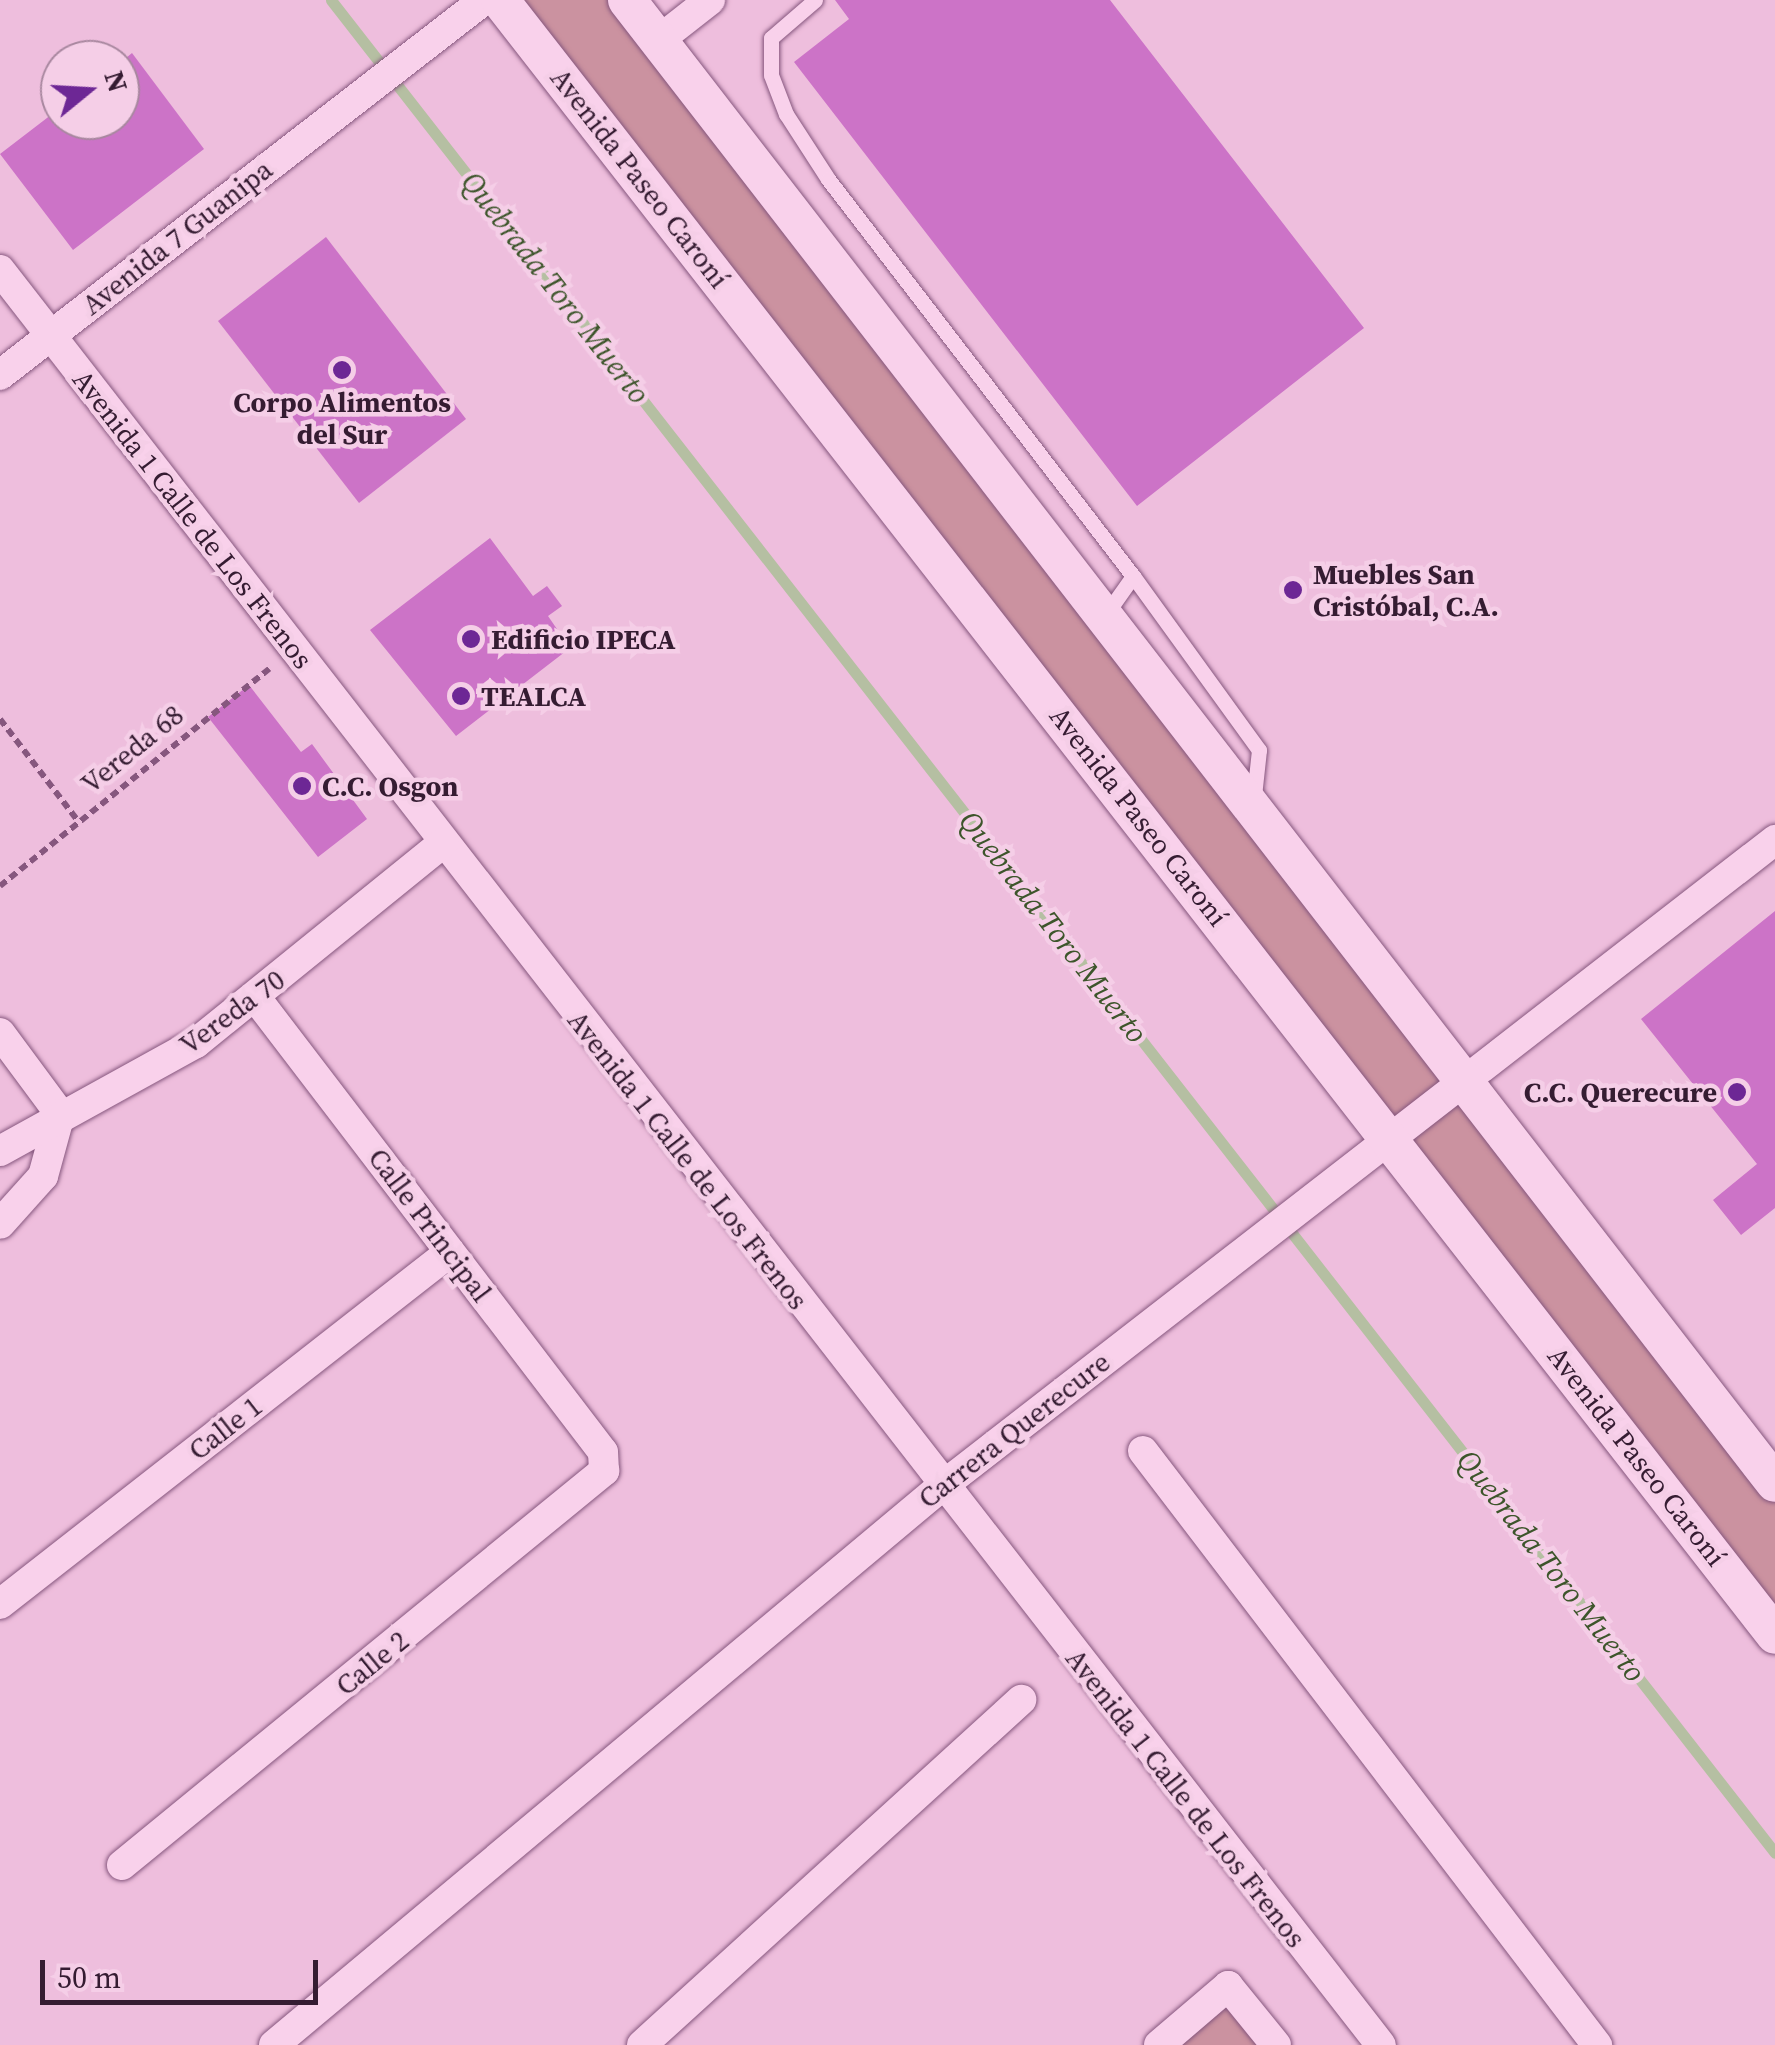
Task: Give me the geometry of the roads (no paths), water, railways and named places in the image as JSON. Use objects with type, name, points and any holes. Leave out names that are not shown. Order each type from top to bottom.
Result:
[{"type":"street","name":"Avenida 7 Guanipa","points":[[0,375],[484,0]]},
{"type":"street","name":"Avenida Paseo Caroní","points":[[500,0],[1775,1635]]},
{"type":"street","points":[[627,0],[1775,1484]]},
{"type":"street","points":[[659,40],[710,0]]},
{"type":"street","name":"Avenida 1 Calle de Los Frenos","points":[[0,270],[941,1487],[1381,2045]]},
{"type":"street","name":"Carrera Querecure","points":[[274,2045],[941,1487],[1775,840]]},
{"type":"street","name":"Vereda 70","points":[[0,1151],[60,1114],[196,1043],[443,843]]},
{"type":"street","name":"Calle Principal","points":[[256,998],[603,1452]]},
{"type":"street","points":[[0,1033],[60,1114],[42,1176],[0,1224]]},
{"type":"street","name":"Calle 1","points":[[0,1604],[450,1252]]},
{"type":"street","points":[[1143,1451],[1597,2045]]},
{"type":"street","name":"Calle 2","points":[[122,1865],[599,1480],[603,1452]]},
{"type":"street","points":[[642,2045],[1021,1700]]},
{"type":"street","points":[[1160,2045],[1228,1986],[1276,2045]]},
{"type":"lane","points":[[815,0],[771,38],[771,76],[786,114],[828,179],[1133,576],[1259,750],[1259,788],[1251,809]]},
{"type":"lane","points":[[1104,617],[1133,576]]},
{"type":"waterway","name":"Quebrada Toro Muerto","points":[[331,0],[1775,1853]]},
{"type":"place","name":"Corpo Alimentos del Sur","points":[[342,370]]},
{"type":"place","name":"Muebles San Cristóbal, C.A.","points":[[1293,590]]},
{"type":"place","name":"Edificio IPECA","points":[[471,639]]},
{"type":"place","name":"TEALCA","points":[[461,696]]},
{"type":"place","name":"C.C. Osgon","points":[[302,786]]},
{"type":"place","name":"C.C. Querecure","points":[[1737,1092]]}]
